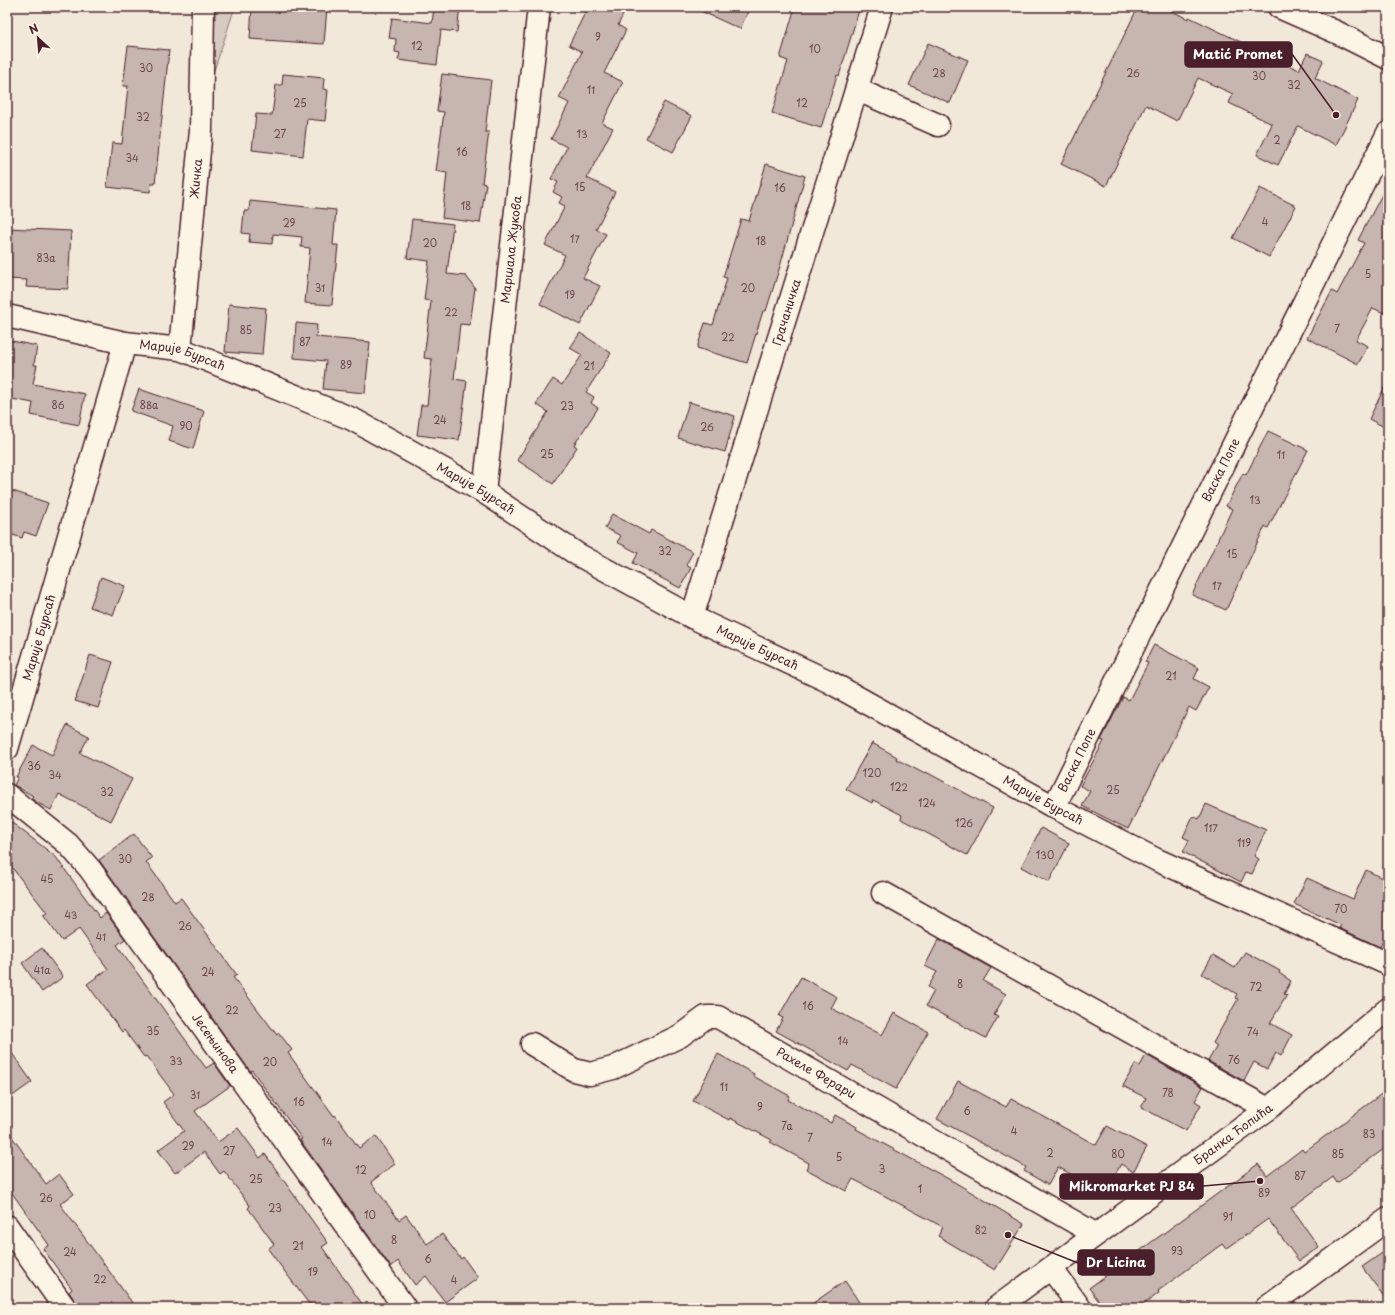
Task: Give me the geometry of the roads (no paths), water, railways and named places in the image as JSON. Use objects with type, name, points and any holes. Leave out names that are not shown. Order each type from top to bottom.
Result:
[{"type":"street","name":"Жичка","points":[[180,350],[201,130],[204,7]]},
{"type":"street","name":"Маршала Жукова","points":[[484,492],[539,7]]},
{"type":"street","name":"Грачаничка","points":[[692,617],[858,90],[882,7]]},
{"type":"street","points":[[1279,7],[1336,32],[1388,58]]},
{"type":"street","points":[[858,90],[938,125]]},
{"type":"street","name":"Васка Попе","points":[[1054,807],[1388,133]]},
{"type":"street","name":"Марије Бурсаћ","points":[[7,316],[125,343],[180,350],[352,419],[484,492],[577,554],[692,617],[828,681],[1054,807],[1157,860],[1388,964]]},
{"type":"street","name":"Марије Бурсаћ","points":[[7,749],[125,343]]},
{"type":"street","name":"Јесењинова","points":[[7,795],[68,844],[90,869],[405,1308]]},
{"type":"street","points":[[883,893],[1268,1109]]},
{"type":"street","name":"Бранка Ћопића","points":[[996,1308],[1095,1234],[1268,1109],[1388,1010]]},
{"type":"street","name":"Рахеле Ферари","points":[[532,1044],[574,1070],[590,1074],[613,1068],[680,1036],[706,1017],[718,1017],[1095,1234]]},
{"type":"street","points":[[1266,1308],[1388,1219]]},
{"type":"street","points":[[7,1226],[66,1308]]},
{"type":"street","points":[[1051,1268],[1080,1308]]},
{"type":"place","name":"Matić Promet","points":[[1336,115]]},
{"type":"place","name":"Mikromarket PJ 84","points":[[1260,1181]]},
{"type":"place","name":"Dr Licina","points":[[1008,1235]]}]
